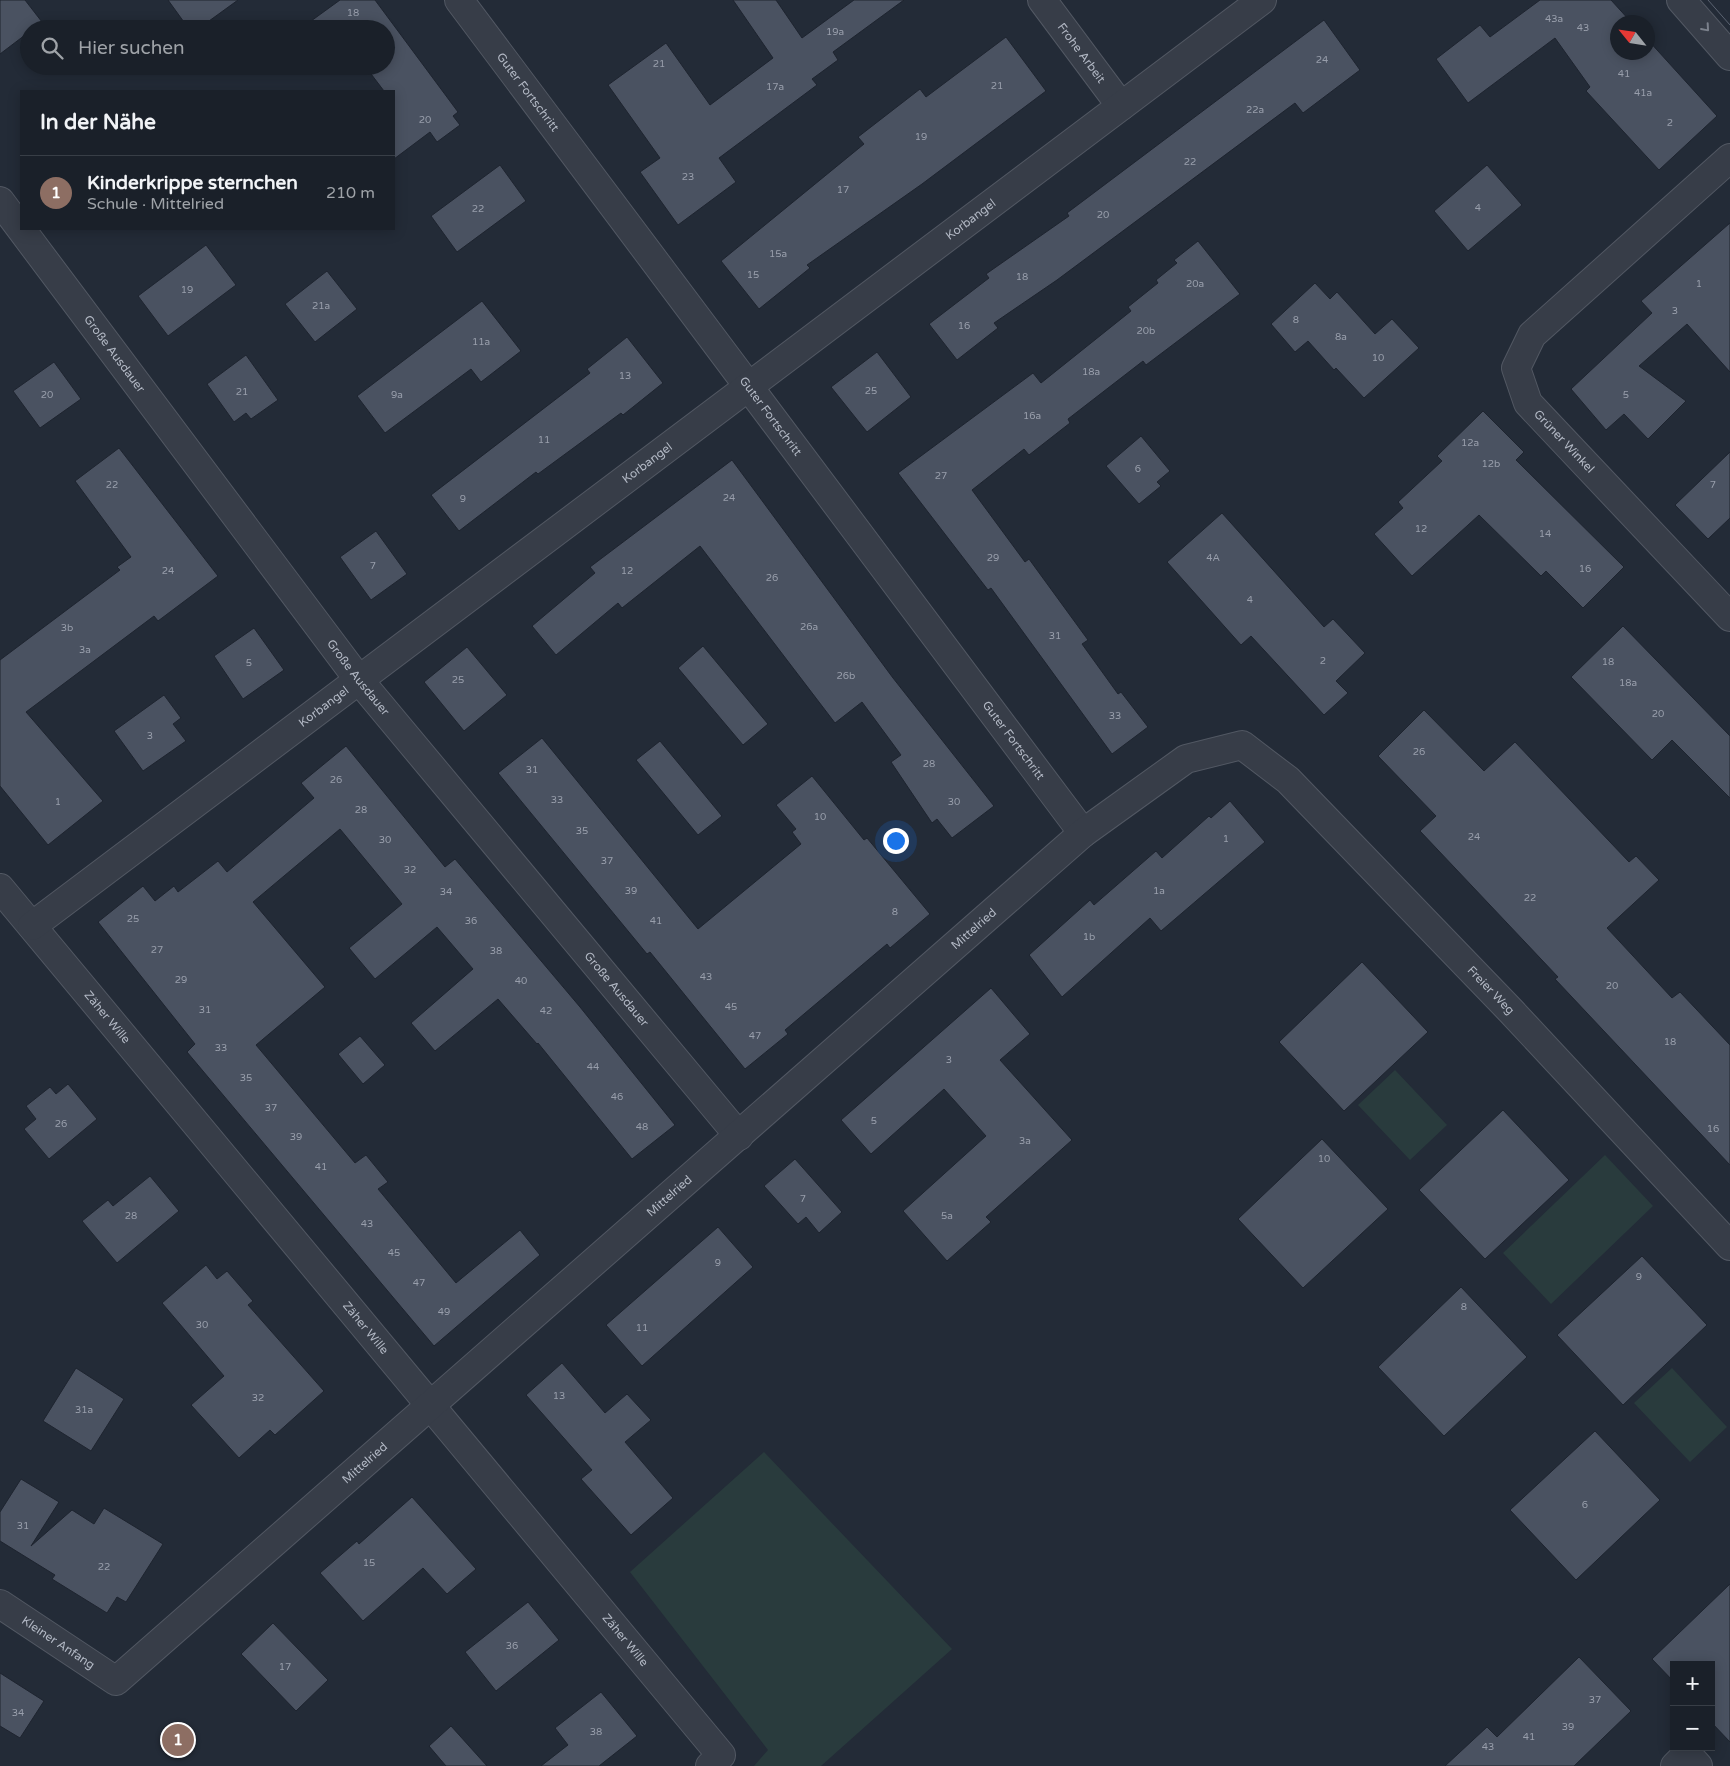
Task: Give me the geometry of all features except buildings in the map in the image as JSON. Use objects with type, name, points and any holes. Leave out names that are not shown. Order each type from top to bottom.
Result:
[{"type":"street","name":"Guter Fortschritt","points":[[459,0],[1083,833]]},
{"type":"street","name":"Frohe Arbeit","points":[[1042,0],[1121,106]]},
{"type":"street","name":"Korbangel","points":[[32,926],[1262,0]]},
{"type":"street","points":[[1681,0],[1730,56]]},
{"type":"street","name":"Grüner Winkel","points":[[1730,158],[1532,335],[1516,368],[1528,402],[1730,617]]},
{"type":"street","name":"Große Ausdauer","points":[[0,201],[20,228]]},
{"type":"street","name":"Große Ausdauer","points":[[22,230],[359,680],[739,1136]]},
{"type":"street","name":"Mittelried","points":[[116,1681],[1083,833],[1186,760],[1242,745]]},
{"type":"street","name":"Freier Weg","points":[[1242,745],[1294,786],[1511,1011],[1730,1246]]},
{"type":"street","name":"Zäher Wille","points":[[0,888],[722,1756],[710,1766]]},
{"type":"street","name":"Kleiner Anfang","points":[[0,1604],[116,1681]]},
{"type":"street","points":[[1675,1766],[1687,1754],[1698,1766]]},
{"type":"shaded area","points":[[1395,1070],[1447,1125],[1410,1160],[1358,1105]]},
{"type":"shaded area","points":[[1605,1155],[1653,1206],[1551,1304],[1503,1253]]},
{"type":"shaded area","points":[[1672,1368],[1727,1427],[1690,1462],[1634,1403]]},
{"type":"shaded area","points":[[764,1452],[952,1649],[821,1766],[754,1766],[768,1750],[630,1572]]},
{"type":"tram line","points":[[1708,0],[1730,25]]},
{"type":"place","name":"Kinderkrippe sternchen","points":[[178,1740]]}]
